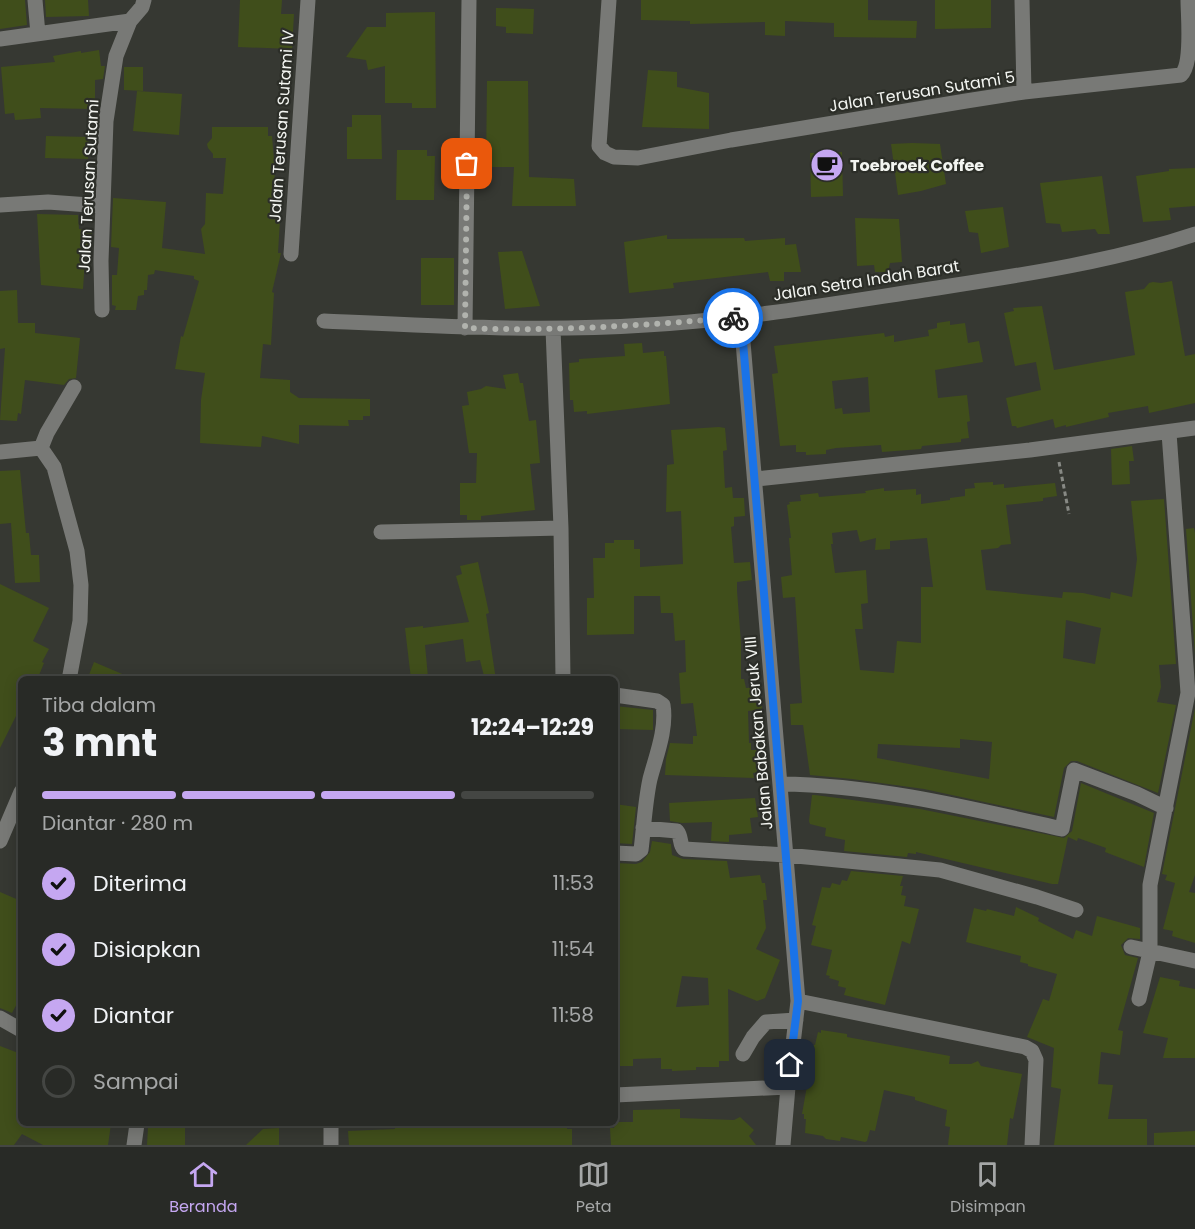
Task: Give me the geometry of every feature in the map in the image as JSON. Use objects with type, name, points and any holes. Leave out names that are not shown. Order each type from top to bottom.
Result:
[{"type":"street","points":[[35,0],[38,34]]},
{"type":"street","name":"Jalan Terusan Sutami","points":[[102,310],[103,206],[108,110],[116,56],[130,21],[142,7],[144,0]]},
{"type":"street","name":"Jalan Terusan Sutami IV","points":[[291,254],[308,0]]},
{"type":"street","points":[[465,328],[469,0]]},
{"type":"street","name":"Jalan Terusan Sutami 5","points":[[609,0],[599,146],[604,153],[614,157],[638,158],[731,140],[1024,92],[1181,75],[1188,62],[1188,0]]},
{"type":"street","points":[[1022,0],[1024,92]]},
{"type":"street","points":[[0,39],[130,21]]},
{"type":"street","points":[[0,205],[48,202],[103,206]]},
{"type":"street","name":"Jalan Setra Indah Barat","points":[[324,321],[465,328],[553,329],[646,326],[741,318],[1002,278],[1155,248],[1195,234]]},
{"type":"street","name":"Jalan Babakan Jeruk VIII","points":[[741,318],[798,1001],[783,1145]]},
{"type":"street","points":[[553,329],[561,528],[563,676]]},
{"type":"street","points":[[41,448],[47,433],[74,387]]},
{"type":"street","points":[[756,479],[1195,429]]},
{"type":"street","points":[[1139,999],[1150,952],[1150,885],[1188,693],[1169,433]]},
{"type":"street","points":[[0,452],[41,448]]},
{"type":"street","points":[[41,448],[54,467],[77,550],[81,585],[80,621],[70,676]]},
{"type":"street","points":[[381,532],[561,528]]},
{"type":"street","points":[[618,695],[657,701],[663,705],[664,712],[639,852],[618,853]]},
{"type":"street","points":[[780,784],[844,787],[928,799],[1062,829],[1074,770],[1137,794],[1166,808]]},
{"type":"street","points":[[0,841],[18,799]]},
{"type":"street","points":[[644,828],[676,831],[680,835],[681,846],[684,849],[786,855],[940,870],[1076,910]]},
{"type":"street","points":[[1131,947],[1195,961]]},
{"type":"street","points":[[798,1001],[1025,1047],[1032,1051],[1036,1060],[1032,1145]]},
{"type":"street","points":[[0,1018],[18,1028]]},
{"type":"street","points":[[743,1054],[753,1037],[766,1022],[795,1020]]},
{"type":"street","points":[[618,1095],[788,1087]]},
{"type":"street","points":[[134,1145],[137,1126]]},
{"type":"street","points":[[331,1145],[332,1126]]},
{"type":"path","points":[[1056,446],[1069,514]]},
{"type":"building","points":[[0,0],[25,0],[27,25],[0,29]]},
{"type":"building","points":[[45,0],[88,0],[89,16],[46,17]]},
{"type":"building","points":[[240,0],[282,0],[281,14],[294,14],[292,49],[238,47]]},
{"type":"building","points":[[641,0],[868,0],[868,20],[917,21],[916,38],[834,37],[834,23],[785,21],[785,36],[765,35],[765,22],[690,24],[690,21],[641,20]]},
{"type":"building","points":[[935,0],[991,0],[991,28],[935,29]]},
{"type":"building","points":[[496,8],[534,9],[533,34],[506,33],[506,27],[496,26]]},
{"type":"building","points":[[435,12],[436,108],[412,108],[412,103],[385,103],[385,66],[368,70],[366,60],[346,57],[367,27],[386,27],[386,13]]},
{"type":"building","points":[[99,50],[101,66],[105,66],[103,79],[95,80],[95,102],[92,102],[92,109],[40,108],[41,118],[15,120],[14,113],[5,114],[1,67],[55,62],[53,56]]},
{"type":"building","points":[[124,67],[143,67],[143,91],[124,90]]},
{"type":"building","points":[[648,70],[677,72],[677,87],[709,93],[709,129],[642,127]]},
{"type":"building","points":[[487,81],[528,81],[529,177],[574,179],[576,206],[512,206],[514,167],[486,167]]},
{"type":"building","points":[[137,91],[182,94],[179,135],[133,131]]},
{"type":"building","points":[[352,115],[381,115],[382,159],[347,159],[347,127],[352,127]]},
{"type":"building","points":[[212,127],[268,127],[268,136],[272,136],[275,173],[269,219],[280,220],[278,253],[281,253],[272,292],[274,293],[271,345],[263,344],[260,378],[290,380],[290,392],[299,398],[370,399],[370,416],[363,416],[363,420],[348,420],[349,426],[299,425],[299,444],[262,436],[261,447],[200,443],[201,400],[205,373],[175,369],[181,336],[183,337],[199,281],[194,279],[194,276],[155,270],[154,274],[148,275],[147,290],[144,290],[144,295],[138,296],[136,310],[115,310],[116,306],[112,305],[112,275],[117,275],[119,248],[111,247],[113,198],[166,202],[162,248],[205,254],[201,229],[205,224],[206,193],[223,194],[226,158],[213,158],[208,148],[207,144],[212,138]]},
{"type":"building","points":[[46,136],[89,137],[88,159],[45,158]]},
{"type":"building","points":[[891,144],[940,144],[946,184],[898,195]]},
{"type":"building","points":[[397,150],[427,150],[427,156],[435,156],[434,200],[396,200]]},
{"type":"building","points":[[842,152],[843,196],[811,197],[810,153]]},
{"type":"building","points":[[1195,168],[1195,206],[1169,208],[1171,220],[1143,222],[1136,176],[1169,171],[1169,169]]},
{"type":"building","points":[[1102,176],[1110,234],[1098,234],[1095,229],[1062,232],[1060,224],[1046,223],[1040,183]]},
{"type":"building","points":[[1003,207],[1009,247],[981,253],[978,233],[969,232],[965,211]]},
{"type":"building","points":[[37,214],[78,215],[79,229],[92,231],[92,246],[86,245],[83,289],[41,285]]},
{"type":"building","points":[[855,218],[899,219],[902,262],[890,263],[888,272],[875,272],[874,265],[857,266]]},
{"type":"building","points":[[667,235],[667,239],[744,238],[745,241],[785,238],[785,245],[796,244],[801,272],[784,272],[784,281],[770,281],[768,272],[673,283],[674,288],[629,293],[624,242]]},
{"type":"building","points":[[522,251],[540,306],[505,309],[498,252]]},
{"type":"building","points":[[421,258],[454,258],[454,305],[421,305]]},
{"type":"building","points":[[1172,281],[1185,356],[1195,354],[1195,403],[1149,413],[1148,406],[1108,413],[1109,417],[1066,427],[1066,425],[1055,428],[1053,419],[1017,428],[1012,426],[1006,398],[1041,390],[1036,362],[1015,366],[1004,313],[1014,311],[1013,308],[1042,306],[1054,370],[1135,355],[1125,292],[1144,289],[1153,282]]},
{"type":"building","points":[[17,290],[18,323],[35,323],[35,333],[80,338],[76,378],[69,379],[64,385],[25,380],[21,414],[18,413],[17,421],[0,420],[5,348],[0,349],[0,291]]},
{"type":"building","points":[[950,321],[950,325],[965,323],[968,343],[979,341],[983,362],[935,370],[938,398],[967,395],[969,438],[961,439],[961,442],[922,446],[921,449],[882,452],[881,445],[836,448],[826,450],[826,454],[806,455],[806,452],[796,452],[796,445],[780,446],[772,374],[778,373],[774,346],[884,333],[885,337],[894,335],[894,342],[929,336],[928,330],[937,328],[937,323]],"holes":[[[868,377],[870,412],[843,414],[842,408],[835,409],[832,381]]]},
{"type":"building","points":[[642,343],[643,353],[664,351],[670,404],[587,414],[587,411],[574,412],[573,400],[570,400],[569,363],[579,362],[579,359],[625,356],[624,344]]},
{"type":"building","points":[[518,373],[520,383],[523,383],[529,421],[536,420],[540,463],[530,464],[535,510],[481,516],[481,520],[467,520],[467,515],[460,515],[460,483],[476,483],[477,453],[469,453],[462,406],[469,405],[467,392],[486,386],[506,389],[503,375]]},
{"type":"building","points":[[725,428],[727,450],[723,451],[725,488],[732,487],[733,498],[744,498],[745,516],[734,517],[734,526],[731,527],[734,563],[750,562],[752,580],[737,582],[737,591],[741,679],[744,679],[746,688],[760,687],[762,709],[748,711],[749,743],[751,743],[751,750],[758,750],[759,772],[753,773],[754,778],[665,775],[670,743],[693,744],[693,736],[697,736],[693,703],[681,704],[679,673],[686,672],[685,640],[675,641],[673,613],[661,613],[660,596],[634,596],[634,634],[587,635],[587,598],[594,598],[593,558],[605,558],[605,543],[614,543],[614,540],[634,540],[634,549],[640,549],[640,567],[683,564],[681,511],[666,512],[667,465],[674,464],[671,430]]},
{"type":"building","points":[[1132,446],[1134,461],[1129,461],[1130,484],[1112,485],[1111,449]]},
{"type":"building","points":[[20,470],[26,533],[29,533],[31,555],[39,555],[40,582],[15,583],[11,523],[0,524],[0,471]]},
{"type":"building","points":[[993,482],[993,485],[1004,484],[1004,488],[1055,483],[1057,496],[1043,498],[1043,501],[1006,505],[1011,544],[981,550],[986,590],[1062,598],[1063,592],[1083,593],[1110,599],[1111,592],[1132,597],[1137,559],[1131,501],[1164,499],[1176,664],[1159,665],[1161,687],[1157,702],[1176,705],[1158,793],[1077,761],[1071,761],[1064,768],[1054,817],[924,789],[810,775],[803,725],[791,725],[790,704],[802,703],[795,597],[783,598],[781,577],[792,575],[787,505],[790,504],[789,502],[801,501],[800,495],[818,493],[819,497],[866,493],[865,491],[884,488],[884,491],[916,489],[916,495],[921,494],[921,504],[965,496],[965,489],[975,488],[974,483]],"holes":[[[857,530],[860,542],[876,538],[875,550],[890,549],[890,541],[927,538],[933,587],[921,587],[921,643],[897,641],[894,673],[860,670],[855,629],[863,629],[861,604],[868,603],[866,570],[835,573],[831,544],[833,544],[832,533]],[[1066,620],[1101,628],[1095,664],[1063,658]],[[960,739],[992,742],[989,779],[877,758],[878,744],[960,748]]]},
{"type":"building","points":[[1194,528],[1195,533],[1195,655],[1186,529]]},
{"type":"building","points":[[478,562],[489,613],[486,614],[495,676],[484,676],[480,660],[466,662],[463,639],[425,645],[428,676],[411,676],[405,628],[469,622],[456,576],[462,574],[460,566]]},
{"type":"building","points":[[0,584],[49,608],[33,641],[49,649],[42,662],[44,663],[39,676],[18,676],[18,712],[0,748]]},
{"type":"building","points":[[94,662],[127,676],[89,676]]},
{"type":"building","points":[[618,706],[653,710],[653,730],[618,729]]},
{"type":"building","points":[[1195,708],[1195,875],[1189,892],[1195,893],[1195,943],[1172,936],[1173,931],[1163,929],[1175,883],[1165,880],[1167,875],[1162,874]]},
{"type":"building","points":[[1081,783],[1154,813],[1144,867],[1105,852],[1106,848],[1078,838],[1077,841],[1068,837],[1058,884],[1052,884],[916,852],[916,854],[908,853],[907,857],[844,851],[845,840],[825,836],[826,828],[810,824],[809,821],[812,795],[815,795],[920,809],[1064,838],[1072,831]]},
{"type":"building","points":[[755,798],[758,817],[750,818],[752,833],[729,835],[729,842],[711,841],[712,822],[670,821],[669,803]]},
{"type":"building","points":[[618,804],[636,807],[632,844],[618,843]]},
{"type":"building","points":[[652,841],[671,844],[672,855],[683,859],[727,861],[730,878],[760,875],[762,883],[765,883],[767,900],[763,900],[766,928],[756,949],[780,960],[765,998],[757,1001],[728,989],[729,1061],[719,1061],[719,1067],[696,1067],[696,1070],[672,1071],[672,1069],[661,1069],[661,1058],[633,1059],[633,1066],[618,1066],[618,863],[642,862],[650,852]],"holes":[[[682,976],[708,978],[709,1005],[676,1007]]]},
{"type":"building","points":[[851,871],[903,876],[900,886],[903,886],[901,895],[906,896],[904,906],[919,909],[910,944],[902,941],[885,1005],[844,995],[846,988],[838,986],[839,981],[826,975],[832,950],[811,945],[816,926],[812,925],[822,887],[830,888],[832,883],[840,885],[842,880],[847,881]]},
{"type":"building","points":[[0,892],[18,900],[18,1002],[12,1013],[0,1008]]},
{"type":"building","points":[[1016,907],[1073,939],[1076,930],[1092,936],[1097,916],[1140,928],[1140,939],[1128,938],[1121,945],[1125,955],[1138,958],[1118,1030],[1123,1031],[1120,1055],[1101,1052],[1098,1084],[1113,1085],[1108,1119],[1147,1119],[1147,1145],[1054,1145],[1061,1089],[1051,1087],[1054,1048],[1027,1037],[1043,999],[1049,1001],[1057,974],[1020,962],[1021,956],[966,942],[974,908],[1014,916]]},
{"type":"building","points":[[1160,977],[1180,981],[1179,986],[1195,989],[1195,1058],[1163,1058],[1168,1038],[1143,1033]]},
{"type":"building","points":[[821,1030],[950,1056],[949,1064],[971,1064],[978,1061],[981,1066],[1022,1074],[1013,1119],[1010,1118],[1007,1145],[948,1145],[950,1127],[945,1126],[947,1110],[915,1100],[915,1097],[884,1090],[875,1131],[870,1130],[867,1141],[841,1137],[840,1141],[805,1133],[806,1119],[802,1114],[810,1069],[807,1068],[811,1045],[815,1045],[818,1032],[821,1033]]},
{"type":"building","points":[[0,1046],[18,1053],[18,1126],[111,1126],[108,1145],[43,1145],[22,1134],[14,1145],[0,1145]]},
{"type":"building","points":[[680,1109],[680,1118],[734,1120],[740,1117],[754,1130],[749,1136],[756,1145],[611,1145],[610,1128],[618,1126],[618,1122],[633,1122],[633,1110]]},
{"type":"building","points":[[395,1126],[567,1126],[567,1129],[572,1129],[572,1145],[349,1145],[348,1131],[395,1129]]},
{"type":"building","points":[[148,1128],[185,1128],[185,1145],[147,1145]]},
{"type":"building","points":[[279,1128],[279,1145],[246,1145],[263,1129]]},
{"type":"building","points":[[1195,1131],[1195,1145],[1154,1145],[1154,1133]]},
{"type":"way so far","points":[[467,164],[465,328],[553,329],[646,326],[733,318]]},
{"type":"place","name":"Toebroek Coffee","points":[[827,165]]},
{"type":"route","points":[[733,318],[741,318],[798,1001],[790,1065]]}]
